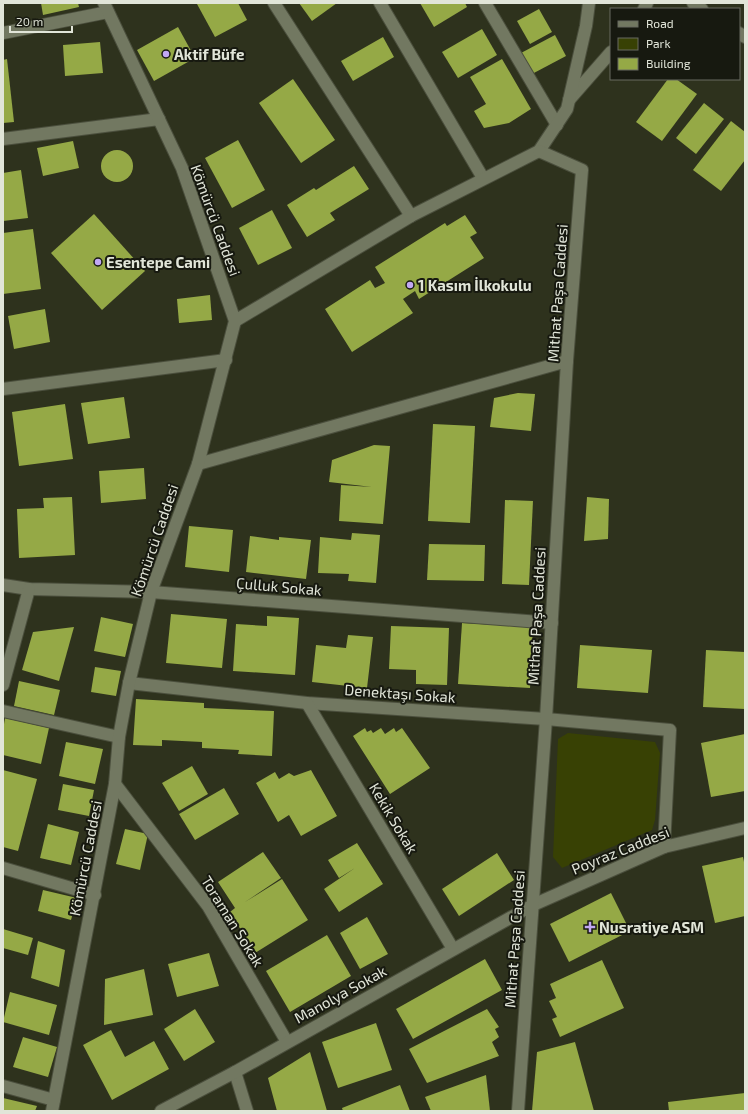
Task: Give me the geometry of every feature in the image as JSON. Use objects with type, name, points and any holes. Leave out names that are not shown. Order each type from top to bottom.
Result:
[{"type":"street","points":[[274,3],[412,216]]},
{"type":"street","points":[[380,3],[483,178]]},
{"type":"street","points":[[485,3],[557,125]]},
{"type":"street","points":[[235,321],[412,216],[483,178],[539,151],[567,109],[586,26],[589,3]]},
{"type":"street","points":[[3,33],[106,8]]},
{"type":"street","name":"Kömürcü Caddesi","points":[[53,1105],[95,895],[115,784],[119,737],[129,683],[151,592],[198,464],[235,321],[182,168],[106,8]]},
{"type":"street","points":[[569,101],[610,53]]},
{"type":"street","points":[[3,140],[159,119]]},
{"type":"street","name":"Mithat Paşa Caddesi","points":[[518,1111],[546,719],[567,361],[582,170],[539,151]]},
{"type":"street","points":[[3,389],[226,360]]},
{"type":"street","points":[[198,464],[567,361]]},
{"type":"street","name":"Çulluk Sokak","points":[[3,585],[29,588],[151,592],[552,623]]},
{"type":"street","points":[[3,685],[29,588]]},
{"type":"street","name":"Denektaşı Sokak","points":[[129,683],[307,703],[546,719],[670,730],[664,847]]},
{"type":"street","name":"Kekik Sokak","points":[[307,703],[453,949]]},
{"type":"street","points":[[3,711],[119,737]]},
{"type":"street","name":"Toraman Sokak","points":[[115,784],[208,906],[287,1042]]},
{"type":"street","name":"Poyraz Caddesi","points":[[533,904],[664,847],[745,828]]},
{"type":"street","points":[[3,868],[95,895]]},
{"type":"street","name":"Manolya Sokak","points":[[161,1111],[235,1072],[533,904]]},
{"type":"street","points":[[235,1072],[247,1111]]},
{"type":"street","points":[[3,1086],[53,1105]]},
{"type":"green space","points":[[568,733],[655,742],[660,753],[655,820],[652,830],[562,868],[553,857],[558,739]]},
{"type":"building","points":[[41,3],[78,3],[79,7],[43,15]]},
{"type":"building","points":[[238,3],[247,20],[215,37],[197,4]]},
{"type":"building","points":[[299,3],[337,3],[312,21]]},
{"type":"building","points":[[420,3],[465,3],[467,7],[434,27]]},
{"type":"building","points":[[539,9],[552,32],[530,44],[517,21]]},
{"type":"building","name":"Aktif Büfe","points":[[178,27],[195,58],[154,81],[137,50]]},
{"type":"building","points":[[482,29],[497,55],[458,78],[442,52]]},
{"type":"building","points":[[555,35],[566,56],[532,74],[521,53]]},
{"type":"building","points":[[383,37],[394,57],[353,81],[341,61]]},
{"type":"building","points":[[100,42],[103,73],[65,76],[63,45]]},
{"type":"building","points":[[7,59],[14,122],[3,123],[3,60]]},
{"type":"building","points":[[502,59],[531,109],[509,123],[484,128],[474,111],[486,104],[470,77]]},
{"type":"building","points":[[293,79],[335,140],[301,163],[259,103]]},
{"type":"building","points":[[667,80],[677,80],[697,94],[662,141],[636,122]]},
{"type":"building","points":[[704,103],[724,119],[696,154],[676,138]]},
{"type":"building","points":[[731,121],[745,132],[745,160],[721,191],[693,170]]},
{"type":"building","points":[[238,140],[265,190],[232,208],[205,158]]},
{"type":"building","points":[[73,141],[79,168],[43,176],[37,148]]},
{"type":"building","points":[[117,150],[123,151],[130,157],[133,166],[132,172],[126,179],[117,182],[111,181],[104,175],[101,166],[102,160],[108,153]]},
{"type":"building","points":[[354,166],[369,189],[330,213],[335,220],[307,237],[287,205],[314,188],[316,190]]},
{"type":"building","points":[[21,170],[28,218],[3,221],[3,173]]},
{"type":"building","points":[[272,210],[292,248],[258,265],[239,228]]},
{"type":"building","name":"Esentepe Cami","points":[[94,214],[145,271],[102,310],[51,253]]},
{"type":"building","name":"1 Kasım İlkokulu","points":[[465,215],[477,233],[470,237],[484,258],[419,299],[415,291],[403,299],[413,313],[352,352],[325,309],[370,280],[375,288],[385,283],[375,267],[445,223],[447,226]]},
{"type":"building","points":[[33,229],[41,289],[3,294],[3,233]]},
{"type":"building","points":[[210,295],[212,320],[179,323],[177,299]]},
{"type":"building","points":[[45,309],[50,342],[14,349],[8,316]]},
{"type":"building","points":[[518,393],[535,394],[531,431],[490,427],[494,398]]},
{"type":"building","points":[[124,397],[130,438],[88,444],[81,403]]},
{"type":"building","points":[[65,404],[73,459],[19,466],[12,412]]},
{"type":"building","points":[[433,424],[475,426],[470,523],[428,521]]},
{"type":"building","points":[[374,445],[390,446],[383,524],[339,521],[341,485],[372,487],[329,482],[332,460]]},
{"type":"building","points":[[144,468],[146,499],[101,503],[99,471]]},
{"type":"building","points":[[72,497],[75,555],[19,558],[17,509],[44,508],[43,498]]},
{"type":"building","points":[[587,497],[609,499],[608,539],[584,541]]},
{"type":"building","points":[[505,500],[533,501],[529,585],[502,584]]},
{"type":"building","points":[[189,526],[233,530],[229,572],[185,567]]},
{"type":"building","points":[[352,533],[380,535],[376,583],[348,581],[349,574],[318,573],[320,537],[351,540]]},
{"type":"building","points":[[250,536],[279,540],[279,537],[311,540],[306,579],[246,572]]},
{"type":"building","points":[[429,544],[485,545],[484,581],[427,580]]},
{"type":"building","points":[[171,614],[227,619],[222,668],[166,663]]},
{"type":"building","points":[[267,616],[299,618],[295,675],[233,671],[236,624],[267,626]]},
{"type":"building","points":[[101,617],[133,624],[125,657],[94,651]]},
{"type":"building","points":[[462,623],[533,627],[530,688],[458,684]]},
{"type":"building","points":[[391,626],[449,628],[447,685],[416,684],[416,670],[389,669]]},
{"type":"building","points":[[74,627],[59,681],[22,670],[33,632]]},
{"type":"building","points":[[348,635],[373,637],[367,688],[312,682],[316,645],[346,648]]},
{"type":"building","points":[[580,645],[652,650],[648,693],[577,688]]},
{"type":"building","points":[[706,650],[745,652],[745,709],[703,707]]},
{"type":"building","points":[[95,667],[121,671],[116,696],[91,692]]},
{"type":"building","points":[[19,681],[60,690],[54,715],[14,706]]},
{"type":"building","points":[[136,699],[204,703],[204,708],[274,711],[272,756],[238,754],[239,750],[202,748],[202,742],[162,740],[162,746],[133,745]]},
{"type":"building","points":[[5,718],[49,728],[41,764],[3,755],[3,730]]},
{"type":"building","points":[[365,728],[367,732],[371,730],[373,733],[381,728],[385,734],[394,728],[396,732],[402,728],[430,768],[390,794],[353,736]]},
{"type":"building","points":[[745,734],[745,791],[711,797],[701,743]]},
{"type":"building","points":[[66,742],[103,749],[95,784],[59,776]]},
{"type":"building","points":[[192,766],[208,794],[179,811],[162,783]]},
{"type":"building","points":[[3,770],[37,779],[18,851],[3,847]]},
{"type":"building","points":[[311,770],[337,816],[301,836],[289,815],[278,822],[256,783],[275,772],[279,779],[289,773],[294,776]]},
{"type":"building","points":[[63,784],[94,790],[89,816],[58,810]]},
{"type":"building","points":[[224,788],[239,814],[195,840],[179,814]]},
{"type":"building","points":[[48,824],[79,832],[71,865],[40,858]]},
{"type":"building","points":[[125,829],[148,834],[140,870],[116,864]]},
{"type":"building","points":[[357,843],[383,884],[339,912],[324,889],[355,868],[339,878],[328,860]]},
{"type":"building","points":[[263,852],[281,878],[245,902],[282,879],[308,920],[255,953],[230,912],[235,908],[218,882]]},
{"type":"building","points":[[497,853],[514,880],[459,916],[442,889]]},
{"type":"building","points":[[743,857],[745,867],[745,916],[715,923],[702,866]]},
{"type":"building","points":[[43,890],[77,898],[71,920],[38,911]]},
{"type":"building","name":"Nusratiye ASM","points":[[611,893],[630,931],[569,962],[550,924]]},
{"type":"building","points":[[367,917],[388,954],[360,969],[340,933]]},
{"type":"building","points":[[3,929],[33,938],[28,955],[3,948]]},
{"type":"building","points":[[327,935],[351,976],[290,1012],[266,971]]},
{"type":"building","points":[[38,941],[65,950],[59,987],[31,978]]},
{"type":"building","points":[[209,953],[219,986],[177,997],[168,964]]},
{"type":"building","points":[[485,959],[502,990],[413,1039],[396,1009]]},
{"type":"building","points":[[602,960],[624,1008],[560,1037],[552,1019],[557,1017],[549,1001],[556,998],[550,984]]},
{"type":"building","points":[[144,969],[153,1015],[104,1025],[105,979]]},
{"type":"building","points":[[10,992],[57,1005],[49,1035],[3,1022]]},
{"type":"building","points":[[195,1009],[215,1042],[184,1061],[164,1029]]},
{"type":"building","points":[[487,1009],[499,1027],[495,1029],[499,1037],[492,1042],[499,1056],[427,1083],[409,1049]]},
{"type":"building","points":[[376,1023],[392,1070],[338,1088],[322,1042]]},
{"type":"building","points":[[111,1030],[125,1057],[154,1041],[169,1069],[112,1100],[83,1045]]},
{"type":"building","points":[[23,1037],[57,1047],[48,1077],[13,1067]]},
{"type":"building","points":[[575,1042],[594,1111],[532,1111],[537,1052]]},
{"type":"building","points":[[310,1052],[327,1111],[277,1111],[268,1078]]},
{"type":"building","points":[[486,1075],[490,1111],[431,1111],[425,1097]]},
{"type":"building","points":[[400,1085],[410,1111],[343,1111],[342,1108]]},
{"type":"building","points":[[745,1093],[745,1111],[669,1111],[668,1102]]},
{"type":"building","points":[[3,1098],[37,1106],[35,1111],[3,1111]]},
{"type":"place","name":"Aktif Büfe","points":[[166,54]]},
{"type":"place","name":"Esentepe Cami","points":[[98,262]]},
{"type":"place","name":"1 Kasım İlkokulu","points":[[410,285]]},
{"type":"place","name":"Nusratiye ASM","points":[[590,927]]}]
